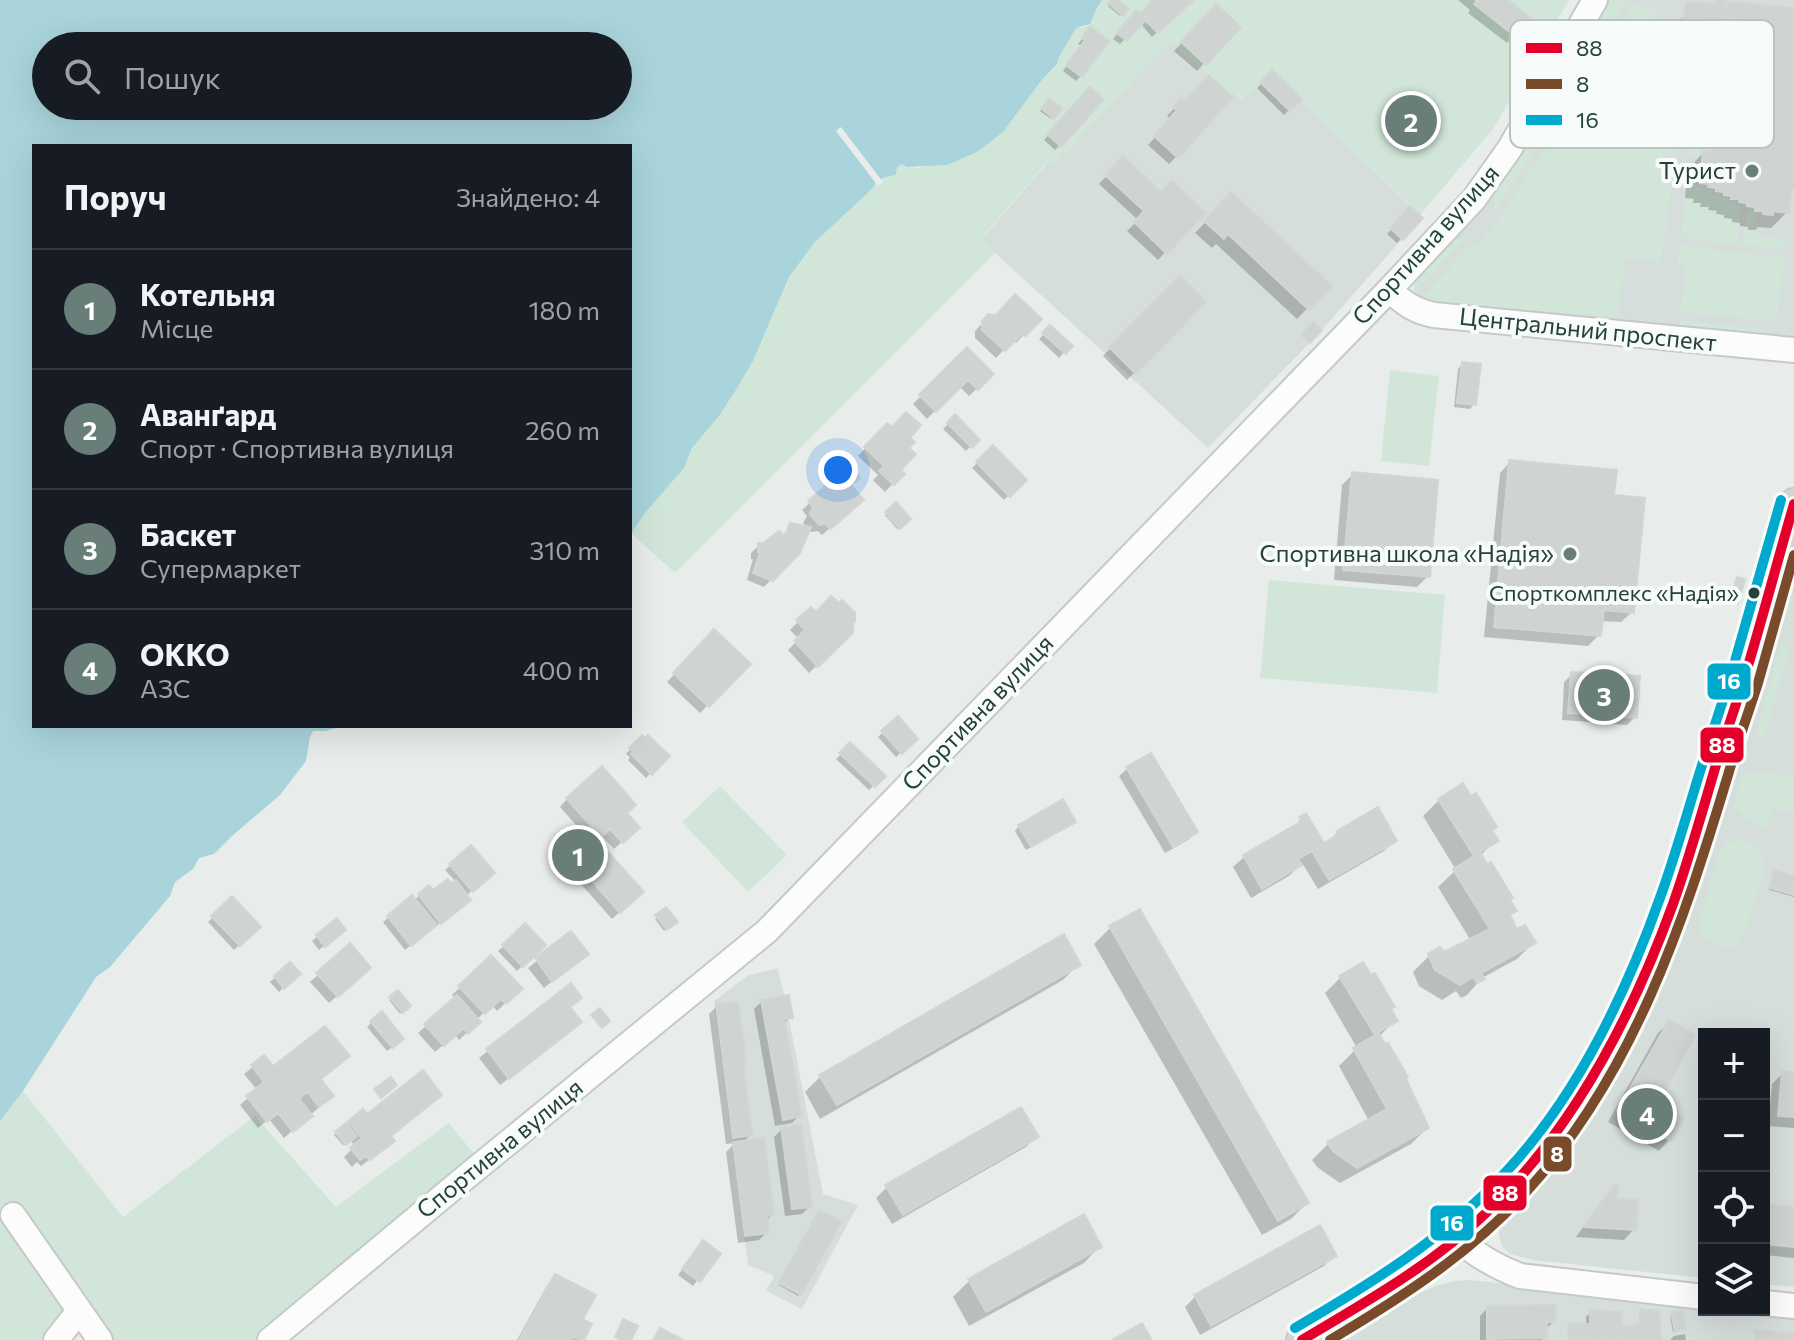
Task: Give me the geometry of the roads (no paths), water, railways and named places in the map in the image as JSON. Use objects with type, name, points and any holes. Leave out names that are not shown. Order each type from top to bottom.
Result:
[{"type":"main road","points":[[1302,1340],[1388,1288],[1487,1213],[1535,1160],[1597,1069],[1629,1009],[1672,905],[1743,680],[1794,504]]},
{"type":"street","name":"Спортивна вулиця","points":[[1584,20],[1595,0]]},
{"type":"street","name":"Спортивна вулиця","points":[[270,1340],[767,931],[1389,290],[1474,199],[1510,148]]},
{"type":"street","name":"Центральний проспект","points":[[1389,290],[1419,312],[1434,315],[1794,350]]},
{"type":"street","points":[[13,1215],[100,1340]]},
{"type":"street","points":[[1456,1238],[1479,1257],[1520,1276],[1698,1296]]},
{"type":"street","points":[[1770,1304],[1794,1306]]},
{"type":"street","points":[[56,1340],[79,1311]]},
{"type":"water","points":[[0,0],[1102,0],[1090,24],[1076,28],[1057,64],[1003,132],[977,152],[947,165],[907,167],[902,164],[897,167],[896,175],[879,180],[814,243],[789,277],[753,361],[736,390],[692,448],[684,468],[632,533],[632,144],[32,144],[32,728],[337,728],[313,731],[306,761],[280,795],[214,854],[199,858],[193,869],[175,882],[170,896],[110,967],[96,977],[23,1091],[0,1121]]},
{"type":"place","name":"Аванґард","points":[[1411,121]]},
{"type":"place","name":"Турист","points":[[1752,171]]},
{"type":"place","name":"Спортивна школа «Надія»","points":[[1570,554]]},
{"type":"place","name":"Спорткомплекс «Надія»","points":[[1754,593]]},
{"type":"place","name":"Баскет","points":[[1604,695]]},
{"type":"place","name":"Котельня","points":[[578,855]]},
{"type":"place","name":"ОККО","points":[[1647,1114]]}]
